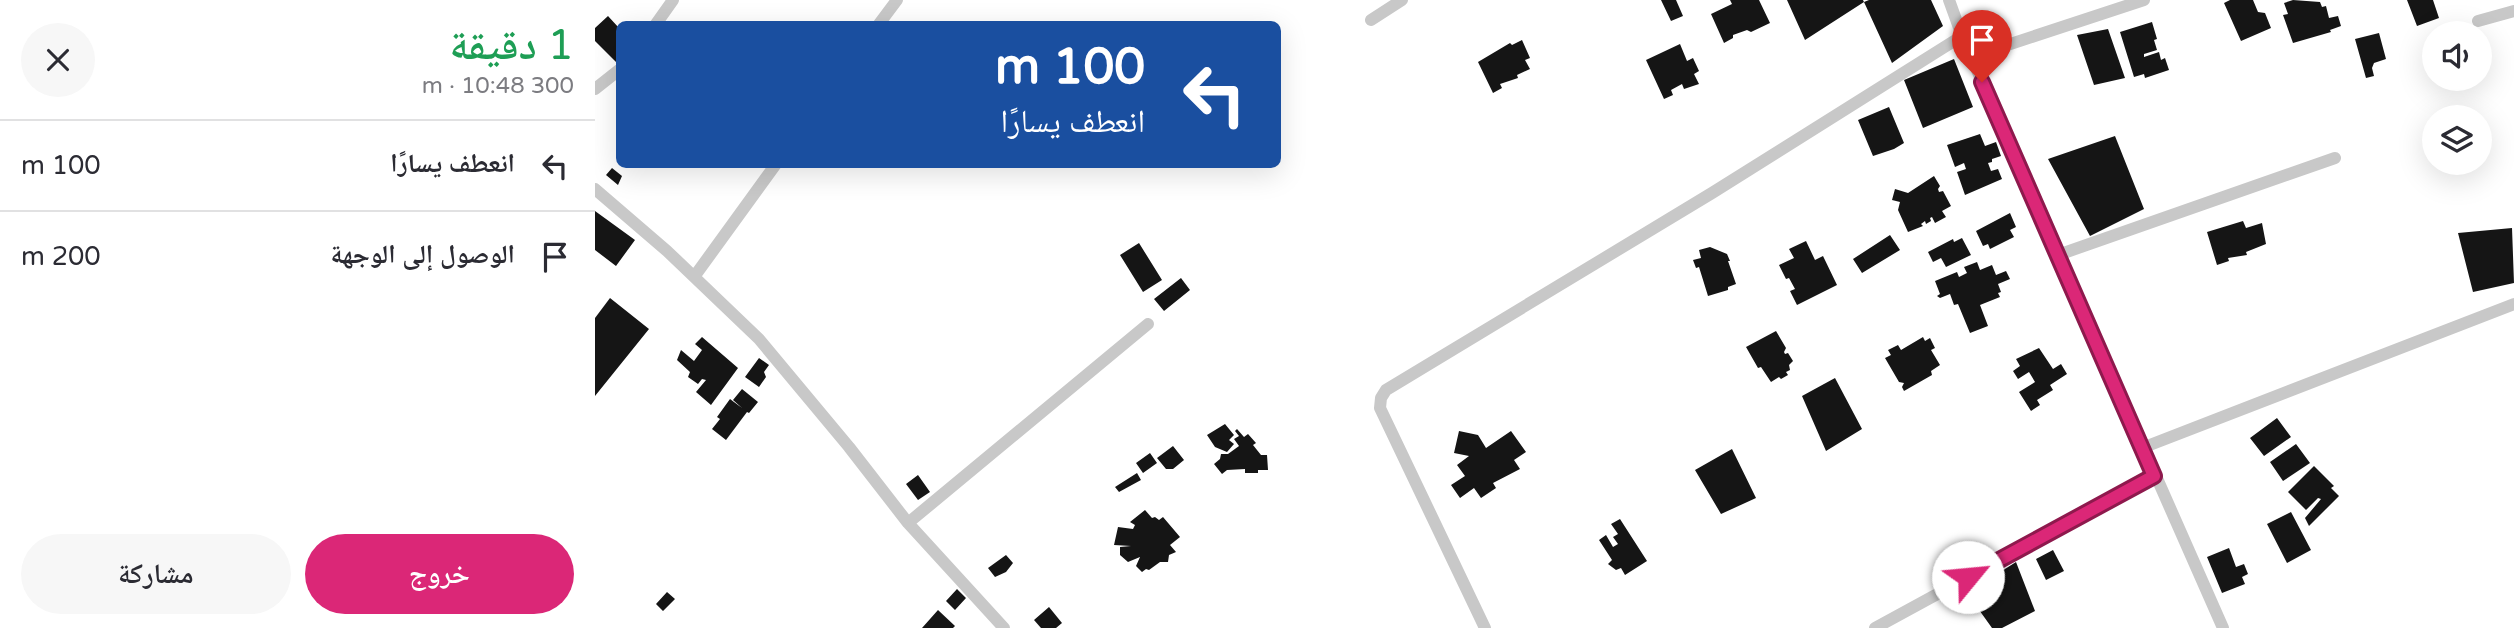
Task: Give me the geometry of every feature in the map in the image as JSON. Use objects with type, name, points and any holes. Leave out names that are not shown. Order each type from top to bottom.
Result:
[{"type":"street","points":[[658,21],[673,0]]},
{"type":"street","points":[[881,21],[897,0]]},
{"type":"street","points":[[1371,20],[1402,0]]},
{"type":"street","points":[[1949,0],[1971,57],[2223,628]]},
{"type":"street","points":[[1971,57],[2144,0]]},
{"type":"street","points":[[2478,21],[2514,11]]},
{"type":"street","points":[[1485,628],[1380,408],[1381,398],[1386,390],[1713,193],[1962,36]]},
{"type":"street","points":[[595,89],[616,73]]},
{"type":"street","points":[[2058,256],[2335,158]]},
{"type":"street","points":[[694,277],[773,168]]},
{"type":"street","points":[[595,189],[759,339],[908,523],[1004,628]]},
{"type":"street","points":[[2142,448],[2514,304]]},
{"type":"street","points":[[908,523],[1148,324]]},
{"type":"street","points":[[1875,628],[2154,476]]},
{"type":"building","points":[[1661,0],[1676,0],[1683,16],[1671,21]]},
{"type":"building","points":[[1730,0],[1759,0],[1770,23],[1751,32],[1747,30],[1733,35],[1733,38],[1724,43],[1711,14],[1732,4]]},
{"type":"building","points":[[1787,0],[1863,0],[1864,2],[1805,40]]},
{"type":"building","points":[[1931,0],[1943,26],[1892,63],[1864,2]]},
{"type":"building","points":[[2230,0],[2253,0],[2258,12],[2265,13],[2271,28],[2241,41],[2224,3]]},
{"type":"building","points":[[2293,0],[2320,2],[2322,7],[2326,6],[2329,18],[2338,16],[2341,26],[2330,30],[2331,32],[2293,43],[2283,15],[2288,14],[2284,3]]},
{"type":"building","points":[[2407,0],[2433,0],[2439,18],[2422,21],[2422,24],[2417,26]]},
{"type":"building","points":[[608,16],[616,25],[616,62],[595,41],[595,28]]},
{"type":"building","points":[[2152,22],[2157,50],[2144,54],[2144,57],[2159,52],[2161,60],[2165,58],[2169,70],[2145,78],[2144,74],[2134,77],[2120,32]]},
{"type":"building","points":[[2108,29],[2125,78],[2094,85],[2077,35]]},
{"type":"building","points":[[2379,33],[2386,59],[2374,63],[2374,76],[2366,78],[2355,39]]},
{"type":"building","points":[[1522,40],[1530,58],[1525,60],[1530,69],[1517,75],[1518,78],[1500,84],[1502,88],[1493,93],[1478,62],[1510,43],[1512,45]]},
{"type":"building","points":[[1680,44],[1687,61],[1693,58],[1699,71],[1694,74],[1699,84],[1684,89],[1682,84],[1671,90],[1673,95],[1664,99],[1646,60]]},
{"type":"building","points":[[1954,59],[1973,107],[1923,128],[1904,80]]},
{"type":"building","points":[[1889,107],[1904,143],[1873,156],[1858,120]]},
{"type":"building","points":[[1980,134],[1985,146],[1996,142],[2001,156],[1988,163],[1991,171],[1998,169],[2002,179],[1965,195],[1957,172],[1966,169],[1964,163],[1955,167],[1947,145]]},
{"type":"building","points":[[2115,136],[2144,209],[2090,236],[2048,159]]},
{"type":"building","points":[[612,168],[622,176],[618,185],[606,175]]},
{"type":"building","points":[[1934,176],[1940,186],[1939,192],[1943,191],[1951,206],[1942,211],[1946,217],[1935,223],[1932,217],[1931,221],[1921,224],[1923,226],[1908,232],[1898,210],[1900,202],[1892,200],[1895,189],[1908,193]]},
{"type":"building","points":[[595,211],[635,240],[616,266],[595,250]]},
{"type":"building","points":[[2010,213],[2016,227],[2010,230],[2014,237],[1990,249],[1988,244],[1983,246],[1976,231]]},
{"type":"building","points":[[2243,221],[2246,228],[2262,223],[2266,244],[2246,252],[2247,255],[2228,258],[2229,261],[2217,265],[2207,232]]},
{"type":"building","points":[[2512,228],[2514,283],[2473,292],[2458,233]]},
{"type":"building","points":[[1890,235],[1900,250],[1862,273],[1853,259]]},
{"type":"building","points":[[1962,238],[1971,255],[1946,267],[1941,258],[1933,262],[1928,252],[1953,239],[1954,242]]},
{"type":"building","points":[[1806,241],[1815,260],[1823,256],[1837,285],[1797,305],[1790,291],[1795,289],[1779,265],[1794,258],[1789,249]]},
{"type":"building","points":[[1139,243],[1162,280],[1143,292],[1120,255]]},
{"type":"building","points":[[1710,247],[1727,254],[1736,284],[1728,287],[1728,290],[1708,296],[1699,267],[1696,268],[1693,260],[1701,258],[1699,250]]},
{"type":"building","points":[[1977,262],[1980,270],[1992,265],[1996,275],[2006,271],[2010,279],[1998,284],[2000,297],[1980,305],[1988,326],[1970,333],[1958,304],[1954,305],[1950,294],[1940,298],[1937,296],[1940,294],[1935,281],[1957,272],[1959,277],[1967,273],[1964,267]]},
{"type":"building","points":[[1181,278],[1190,290],[1164,311],[1154,299]]},
{"type":"building","points":[[610,298],[649,329],[595,396],[595,318]]},
{"type":"building","points":[[1776,331],[1786,348],[1785,354],[1788,353],[1793,361],[1789,365],[1790,370],[1786,372],[1788,375],[1771,382],[1761,367],[1758,368],[1746,347]]},
{"type":"building","points":[[702,337],[738,368],[711,405],[696,392],[706,380],[702,379],[698,384],[688,377],[690,372],[677,360],[681,350],[694,361],[702,350],[695,344]]},
{"type":"building","points":[[1923,337],[1925,341],[1930,338],[1935,348],[1931,350],[1940,365],[1931,371],[1932,375],[1904,391],[1904,383],[1899,382],[1885,358],[1891,355],[1888,350],[1898,345],[1901,350]]},
{"type":"building","points":[[2039,348],[2053,369],[2061,364],[2067,374],[2050,385],[2053,390],[2037,400],[2040,405],[2031,411],[2019,392],[2035,382],[2029,372],[2018,379],[2013,371],[2020,366],[2016,359]]},
{"type":"building","points":[[759,358],[769,365],[764,372],[766,377],[759,387],[745,377]]},
{"type":"building","points":[[1835,378],[1862,429],[1826,451],[1802,396]]},
{"type":"building","points":[[742,389],[758,402],[726,440],[712,429],[730,399],[742,408],[733,400]]},
{"type":"building","points":[[2277,418],[2291,437],[2264,456],[2250,438]]},
{"type":"building","points":[[1225,424],[1234,435],[1229,440],[1234,444],[1227,452],[1215,447],[1207,435]]},
{"type":"building","points":[[1237,429],[1244,437],[1248,434],[1261,455],[1267,455],[1268,470],[1245,473],[1245,469],[1227,470],[1222,474],[1214,464],[1221,454],[1228,454],[1239,446],[1234,439],[1239,436],[1235,431]]},
{"type":"building","points":[[1459,431],[1478,435],[1486,448],[1511,431],[1526,452],[1514,460],[1520,469],[1493,483],[1496,488],[1481,498],[1474,488],[1460,498],[1451,485],[1465,476],[1457,465],[1469,456],[1454,453]]},
{"type":"building","points":[[2296,444],[2310,463],[2283,481],[2270,462]]},
{"type":"building","points":[[1173,446],[1184,460],[1173,469],[1166,469],[1157,458]]},
{"type":"building","points":[[1732,449],[1756,498],[1721,514],[1695,470]]},
{"type":"building","points":[[1150,453],[1157,463],[1143,473],[1136,463]]},
{"type":"building","points":[[2314,466],[2334,486],[2331,488],[2339,496],[2309,526],[2305,518],[2321,499],[2318,498],[2306,510],[2288,492]]},
{"type":"building","points":[[1137,473],[1141,480],[1119,492],[1115,487]]},
{"type":"building","points":[[918,475],[930,492],[918,500],[906,484]]},
{"type":"building","points":[[1145,510],[1152,518],[1159,520],[1163,517],[1180,537],[1170,545],[1176,552],[1169,555],[1168,562],[1160,562],[1142,572],[1136,566],[1140,557],[1128,562],[1120,555],[1120,547],[1131,546],[1114,545],[1118,527],[1133,529],[1135,525],[1130,522]]},
{"type":"building","points":[[2291,512],[2311,550],[2287,563],[2267,524]]},
{"type":"building","points":[[1620,519],[1647,561],[1625,575],[1621,568],[1616,570],[1608,564],[1612,560],[1599,540],[1606,535],[1613,547],[1618,544],[1613,537],[1618,534],[1611,524]]},
{"type":"building","points":[[2229,548],[2236,567],[2244,564],[2248,574],[2242,577],[2245,584],[2222,593],[2207,557]]},
{"type":"building","points":[[2053,550],[2064,571],[2046,580],[2036,559]]},
{"type":"building","points":[[1006,555],[1013,563],[1006,572],[995,577],[988,568]]},
{"type":"building","points":[[2016,562],[2035,611],[2002,628],[1992,628],[1967,593]]},
{"type":"building","points":[[957,589],[966,598],[955,610],[946,601]]},
{"type":"building","points":[[667,592],[675,599],[663,611],[656,604]]},
{"type":"building","points":[[1049,607],[1062,623],[1056,628],[1041,628],[1034,620]]},
{"type":"building","points":[[938,610],[955,626],[922,628]]},
{"type":"route","points":[[1968,577],[2154,476],[1982,82]]}]
